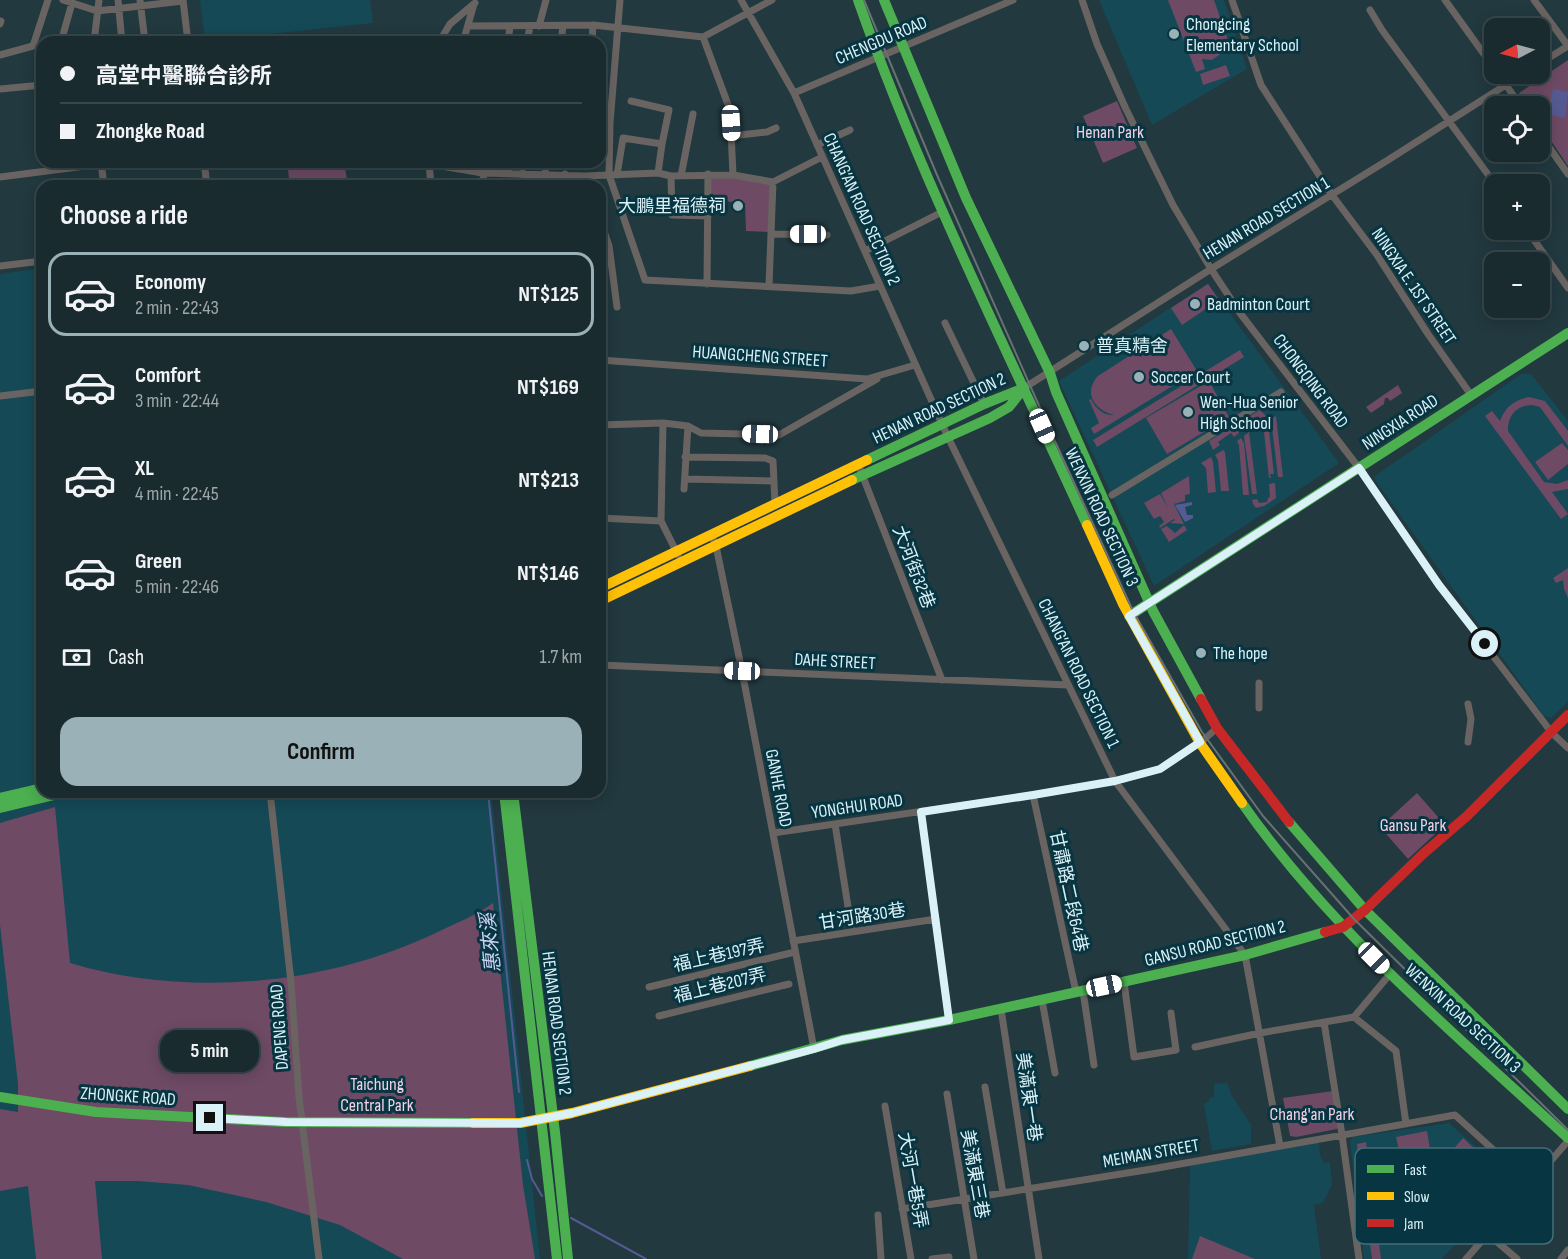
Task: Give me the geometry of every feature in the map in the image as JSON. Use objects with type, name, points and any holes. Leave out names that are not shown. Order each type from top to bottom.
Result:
[{"type":"street","points":[[36,36],[48,0]]},
{"type":"street","points":[[63,0],[97,10],[118,4],[183,0],[188,36]]},
{"type":"street","points":[[95,36],[99,0]]},
{"type":"street","points":[[539,26],[546,0]]},
{"type":"street","points":[[620,0],[610,123],[613,175],[645,280],[851,291],[880,285]]},
{"type":"street","name":"CHANG’AN ROAD SECTION 2","points":[[741,0],[794,93],[947,435]]},
{"type":"street","points":[[468,26],[618,27],[703,38],[772,0]]},
{"type":"street","name":"WENXIN ROAD SECTION 3","points":[[858,0],[878,57],[944,212],[1129,616],[1200,742],[1261,830],[1343,927],[1390,974],[1568,1140]]},
{"type":"street","name":"WENXIN ROAD SECTION 3","points":[[884,0],[966,198],[1050,373],[1056,393],[1149,602],[1217,728],[1280,812],[1365,910],[1568,1109]]},
{"type":"street","name":"CHONGQING ROAD","points":[[1082,0],[1096,44],[1125,107],[1173,205],[1211,269],[1240,313],[1359,468],[1439,585],[1552,733],[1568,748]]},
{"type":"street","name":"NINGXIA E. 1ST STREET","points":[[1232,0],[1261,85],[1332,195],[1377,255],[1471,395]]},
{"type":"street","points":[[1445,0],[1484,55]]},
{"type":"street","points":[[1534,0],[1568,46],[1550,57]]},
{"type":"street","points":[[465,36],[475,1]]},
{"type":"street","points":[[443,36],[450,24],[475,1]]},
{"type":"street","name":"CHENGDU ROAD","points":[[794,93],[1009,1]]},
{"type":"street","points":[[63,36],[72,3]]},
{"type":"street","points":[[140,3],[144,36]]},
{"type":"street","points":[[118,4],[121,36]]},
{"type":"street","points":[[1370,10],[1488,174]]},
{"type":"street","points":[[509,36],[510,26]]},
{"type":"street","points":[[528,36],[530,26]]},
{"type":"street","points":[[562,36],[563,26]]},
{"type":"street","points":[[592,36],[593,26]]},
{"type":"street","points":[[0,55],[33,46],[36,37]]},
{"type":"street","points":[[703,38],[730,110],[733,176]]},
{"type":"street","points":[[1505,84],[1514,96]]},
{"type":"street","name":"HENAN ROAD SECTION 1","points":[[1024,388],[1505,84]]},
{"type":"street","points":[[0,89],[36,86]]},
{"type":"street","points":[[631,101],[669,110],[658,173]]},
{"type":"street","points":[[681,176],[693,114]]},
{"type":"street","points":[[731,136],[767,132],[776,128]]},
{"type":"street","points":[[817,145],[850,130]]},
{"type":"street","points":[[613,175],[623,138],[662,144]]},
{"type":"street","points":[[1550,149],[1568,174]]},
{"type":"street","points":[[457,168],[480,172],[584,176],[658,173],[671,176],[708,174],[773,182],[822,157]]},
{"type":"street","points":[[0,177],[65,168]]},
{"type":"street","points":[[479,168],[482,180]]},
{"type":"street","points":[[508,168],[508,173]]},
{"type":"street","points":[[546,168],[546,180]]},
{"type":"street","points":[[523,173],[524,180]]},
{"type":"street","points":[[565,174],[566,180]]},
{"type":"street","points":[[707,284],[708,174]]},
{"type":"street","points":[[584,176],[586,180]]},
{"type":"street","points":[[671,176],[672,215],[708,216]]},
{"type":"street","points":[[769,286],[773,182]]},
{"type":"street","points":[[865,251],[944,212]]},
{"type":"street","points":[[772,234],[827,235]]},
{"type":"street","points":[[606,237],[617,307]]},
{"type":"street","points":[[1534,240],[1568,288]]},
{"type":"street","points":[[0,266],[36,262]]},
{"type":"street","points":[[945,323],[984,404]]},
{"type":"street","name":"NINGXIA ROAD","points":[[1129,616],[1568,333]]},
{"type":"street","name":"HUANGCHENG STREET","points":[[606,360],[867,379],[915,365]]},
{"type":"street","points":[[606,425],[663,423],[688,426],[701,433],[779,435],[885,375]]},
{"type":"street","name":"HENAN ROAD SECTION 2","points":[[606,585],[984,404],[1024,388]]},
{"type":"street","name":"HENAN ROAD SECTION 2","points":[[606,599],[862,475],[947,435],[990,418],[1009,407],[1024,388]]},
{"type":"street","points":[[0,396],[36,392]]},
{"type":"street","points":[[1112,495],[1176,459],[1281,392]]},
{"type":"street","points":[[663,423],[661,521],[682,563]]},
{"type":"street","points":[[684,489],[688,426]]},
{"type":"street","name":"CHANG’AN ROAD SECTION 1","points":[[947,435],[1115,781],[1245,956],[1280,1146]]},
{"type":"street","points":[[686,457],[765,458],[773,461],[775,504]]},
{"type":"street","name":"大河街32巷","points":[[858,464],[942,680]]},
{"type":"street","points":[[685,479],[774,481]]},
{"type":"street","points":[[606,518],[661,521]]},
{"type":"street","name":"GANHE ROAD","points":[[711,534],[716,546],[742,671],[814,1049]]},
{"type":"street","name":"DAHE STREET","points":[[606,665],[1068,685]]},
{"type":"street","points":[[1259,683],[1259,708]]},
{"type":"street","points":[[1468,704],[1471,725],[1468,742]]},
{"type":"street","name":"GANSU ROAD SECTION 2","points":[[547,1118],[842,1040],[949,1020],[1245,956],[1343,927],[1365,910],[1467,816],[1568,715]]},
{"type":"street","name":"YONGHUI ROAD","points":[[773,833],[1115,781],[1160,769],[1217,728]]},
{"type":"street","points":[[0,798],[36,789]]},
{"type":"street","name":"甘肅路二段64巷","points":[[1033,795],[1094,1065]]},
{"type":"street","points":[[0,808],[41,798]]},
{"type":"street","name":"DAPENG ROAD","points":[[271,798],[291,982],[302,1122],[319,1259]]},
{"type":"street","name":"HENAN ROAD SECTION 2","points":[[505,798],[568,1259]]},
{"type":"street","name":"HENAN ROAD SECTION 2","points":[[514,798],[547,1118],[557,1259]]},
{"type":"street","points":[[921,812],[949,1020]]},
{"type":"street","points":[[835,824],[852,932]]},
{"type":"street","name":"甘河路30巷","points":[[793,941],[936,920]]},
{"type":"street","name":"福上巷197弄","points":[[649,987],[795,952]]},
{"type":"street","points":[[1195,1047],[1354,1017],[1390,974]]},
{"type":"street","points":[[1124,982],[1134,1058],[1176,1050],[1171,1013]]},
{"type":"street","name":"福上巷207弄","points":[[659,1016],[789,984]]},
{"type":"street","points":[[1042,1000],[1055,1073]]},
{"type":"street","name":"美滿東一巷","points":[[1001,1009],[1039,1259]]},
{"type":"street","points":[[1354,1017],[1396,1051],[1406,1124]]},
{"type":"street","points":[[1324,1022],[1355,1230]]},
{"type":"street","points":[[985,1087],[1003,1193]]},
{"type":"street","name":"美滿東三巷","points":[[947,1094],[974,1259]]},
{"type":"street","name":"ZHONGKE ROAD","points":[[0,1097],[96,1112],[302,1122],[520,1123],[547,1118]]},
{"type":"street","name":"大河一巷5弄","points":[[885,1106],[911,1259]]},
{"type":"street","name":"MEIMAN STREET","points":[[902,1209],[1455,1115],[1491,1148]]},
{"type":"street","points":[[1553,1158],[1568,1140]]},
{"type":"street","points":[[878,1215],[881,1259]]},
{"type":"street","points":[[1357,1244],[1359,1259]]},
{"type":"street","points":[[1466,1259],[1479,1244]]},
{"type":"street","points":[[1500,1244],[1517,1259]]},
{"type":"street","points":[[1560,1259],[1568,1250]]},
{"type":"street","points":[[932,1259],[949,1257]]},
{"type":"shaded area","points":[[200,0],[370,0],[373,23],[252,36],[204,36]]},
{"type":"shaded area","name":"Chongcing Elementary School","points":[[1099,0],[1224,0],[1247,69],[1152,125]]},
{"type":"shaded area","points":[[36,269],[36,798],[492,798],[540,1259],[0,1259],[0,274]]},
{"type":"shaded area","name":"Wen-Hua Senior High School","points":[[1208,283],[1339,463],[1154,586],[1059,381]]},
{"type":"shaded area","points":[[1521,374],[1531,374],[1568,421],[1568,702],[1551,718],[1544,716],[1375,480],[1375,476]]},
{"type":"shaded area","points":[[1227,1083],[1232,1096],[1251,1125],[1251,1144],[1212,1151],[1204,1104],[1209,1101],[1209,1098],[1214,1097],[1214,1084]]},
{"type":"shaded area","points":[[1449,1123],[1477,1148],[1355,1148],[1355,1184],[1350,1142],[1352,1137]]},
{"type":"shaded area","points":[[1319,1141],[1320,1155],[1324,1163],[1330,1162],[1332,1184],[1323,1203],[1314,1205],[1321,1259],[1188,1259],[1190,1164]]},
{"type":"shaded area","points":[[1362,1244],[1455,1244],[1442,1259],[1364,1259]]},
{"type":"green space","points":[[1168,0],[1214,0],[1227,37],[1226,50],[1212,60],[1202,59],[1205,69],[1196,72]]},
{"type":"green space","points":[[1568,60],[1568,166],[1550,139],[1550,96],[1521,96],[1519,93],[1532,84],[1550,84],[1550,72]]},
{"type":"green space","points":[[1226,65],[1230,76],[1203,85],[1200,74]]},
{"type":"green space","name":"Henan Park","points":[[1117,101],[1137,148],[1103,163],[1083,116]]},
{"type":"green space","points":[[288,168],[345,168],[347,180],[289,180]]},
{"type":"green space","points":[[710,177],[771,183],[770,232],[746,231],[745,203],[710,200]]},
{"type":"green space","name":"Badminton Court","points":[[1208,284],[1219,300],[1182,325],[1171,308]]},
{"type":"green space","points":[[1171,329],[1197,371],[1094,434],[1091,428],[1099,423],[1089,400],[1091,399],[1104,413],[1115,415],[1102,410],[1093,401],[1091,389],[1098,376]]},
{"type":"green space","points":[[1240,350],[1244,357],[1097,447],[1093,440]]},
{"type":"green space","points":[[1209,381],[1229,417],[1167,454],[1146,418]]},
{"type":"green space","points":[[1398,385],[1402,393],[1390,401],[1385,398],[1384,404],[1371,413],[1366,407]]},
{"type":"green space","points":[[1529,397],[1545,401],[1568,431],[1568,446],[1540,407],[1533,406],[1517,410],[1508,424],[1508,431],[1544,482],[1557,484],[1568,480],[1568,489],[1552,492],[1568,514],[1561,519],[1485,416],[1492,411],[1500,421],[1511,405]]},
{"type":"green space","points":[[1260,410],[1266,416],[1261,419],[1258,416],[1246,424],[1247,428],[1242,431],[1239,426],[1240,422]]},
{"type":"green space","points":[[1276,416],[1283,477],[1278,477],[1271,419]]},
{"type":"green space","points":[[1268,421],[1274,474],[1270,474],[1271,478],[1269,478],[1264,432],[1266,429],[1264,424]]},
{"type":"green space","points":[[1232,427],[1236,428],[1239,433],[1234,437],[1231,433],[1218,442],[1220,445],[1213,450],[1209,441]]},
{"type":"green space","points":[[1249,432],[1257,494],[1252,494],[1244,436]]},
{"type":"green space","points":[[1241,438],[1244,443],[1249,495],[1243,495],[1237,441]]},
{"type":"green space","points":[[1562,443],[1568,450],[1568,464],[1548,480],[1535,462]]},
{"type":"green space","points":[[1223,450],[1229,491],[1221,491],[1218,460],[1215,455]]},
{"type":"green space","points":[[1211,457],[1216,492],[1208,493],[1206,468],[1201,463]]},
{"type":"green space","points":[[1189,476],[1190,494],[1185,495],[1185,501],[1174,504],[1184,524],[1170,523],[1174,519],[1160,528],[1159,526],[1164,522],[1160,516],[1154,519],[1144,503],[1160,494],[1168,508],[1161,493]]},
{"type":"green space","points":[[1275,483],[1276,498],[1256,508],[1252,500],[1257,499],[1259,503],[1267,502],[1270,497],[1269,484]]},
{"type":"green space","points":[[1184,525],[1187,530],[1169,542],[1161,529],[1167,526],[1175,533]]},
{"type":"green space","points":[[1568,568],[1568,598],[1563,580],[1556,583],[1553,578]]},
{"type":"green space","name":"Gansu Park","points":[[1417,793],[1445,825],[1408,859],[1380,827]]},
{"type":"green space","name":"Taichung Central Park","points":[[55,807],[70,963],[116,974],[164,981],[212,983],[308,974],[355,963],[400,948],[463,920],[493,903],[523,1185],[535,1259],[403,1259],[340,1225],[266,1202],[188,1185],[138,1181],[95,1181],[102,1259],[36,1259],[28,1186],[0,1191],[0,1109],[18,1112],[18,1084],[0,925],[0,823]]},
{"type":"green space","name":"Chang'an Park","points":[[1333,1091],[1341,1123],[1337,1129],[1296,1137],[1290,1136],[1283,1098]]},
{"type":"green space","points":[[1427,1131],[1430,1148],[1399,1148],[1396,1137]]},
{"type":"green space","points":[[1463,1138],[1474,1148],[1454,1148]]},
{"type":"green space","points":[[1366,1142],[1367,1148],[1358,1148],[1357,1144]]},
{"type":"green space","points":[[1200,1236],[1255,1259],[1192,1259]]},
{"type":"green space","points":[[1370,1244],[1379,1244],[1381,1259],[1372,1259]]},
{"type":"water","points":[[1553,89],[1568,92],[1565,118],[1550,114]]},
{"type":"water","points":[[1192,502],[1192,505],[1185,507],[1187,515],[1193,515],[1193,518],[1185,522],[1175,505]]},
{"type":"waterway","name":"惠來溪","points":[[489,798],[519,1092]]},
{"type":"waterway","name":"惠來溪","points":[[527,1160],[532,1179],[542,1196]]},
{"type":"waterway","name":"惠來溪","points":[[571,1218],[646,1259]]},
{"type":"railway","points":[[864,0],[937,175],[1133,611],[1202,732],[1263,816],[1354,919],[1568,1130]]},
{"type":"traffic: fast","points":[[858,0],[937,200],[1087,525]]},
{"type":"traffic: fast","points":[[884,0],[966,198],[1050,373],[1056,392],[1153,611],[1201,699]]},
{"type":"traffic: fast","points":[[1129,616],[1568,333]]},
{"type":"traffic: fast","points":[[867,460],[984,404],[1024,388]]},
{"type":"traffic: fast","points":[[852,480],[990,418],[1009,407],[1024,388]]},
{"type":"traffic: fast","points":[[0,798],[36,789]]},
{"type":"traffic: fast","points":[[0,808],[42,798]]},
{"type":"traffic: fast","points":[[505,798],[557,1259]]},
{"type":"traffic: fast","points":[[514,798],[555,1132],[568,1259]]},
{"type":"traffic: fast","points":[[1242,803],[1277,850],[1355,938],[1438,1020],[1568,1138]]},
{"type":"traffic: fast","points":[[1289,822],[1365,910],[1568,1109]]},
{"type":"traffic: fast","points":[[750,1066],[842,1040],[949,1020],[1245,955],[1325,932]]},
{"type":"traffic: fast","points":[[0,1097],[96,1112],[284,1122],[473,1123]]},
{"type":"traffic: slow","points":[[606,585],[867,460]]},
{"type":"traffic: slow","points":[[606,598],[852,480]]},
{"type":"traffic: slow","points":[[1087,525],[1123,604],[1200,743],[1242,803]]},
{"type":"traffic: slow","points":[[473,1123],[520,1123],[572,1113],[750,1066]]},
{"type":"traffic: jam","points":[[1201,699],[1217,728],[1289,822]]},
{"type":"traffic: jam","points":[[1325,932],[1343,927],[1365,910],[1423,854],[1467,816],[1568,715]]},
{"type":"place","name":"Chongcing Elementary School","points":[[1174,34]]},
{"type":"place","name":"大鵬里福德祠","points":[[738,206]]},
{"type":"place","name":"Badminton Court","points":[[1195,304]]},
{"type":"place","name":"普真精舍","points":[[1084,346]]},
{"type":"place","name":"Soccer Court","points":[[1139,377]]},
{"type":"place","name":"Wen-Hua Senior High School","points":[[1188,412]]},
{"type":"place","name":"The hope","points":[[1201,653]]},
{"type":"route","points":[[210,1118],[287,1122],[489,1121],[520,1123],[572,1113],[842,1040],[949,1020],[921,812],[1115,781],[1160,769],[1200,742],[1129,616],[1359,468],[1439,585],[1485,644]]}]
